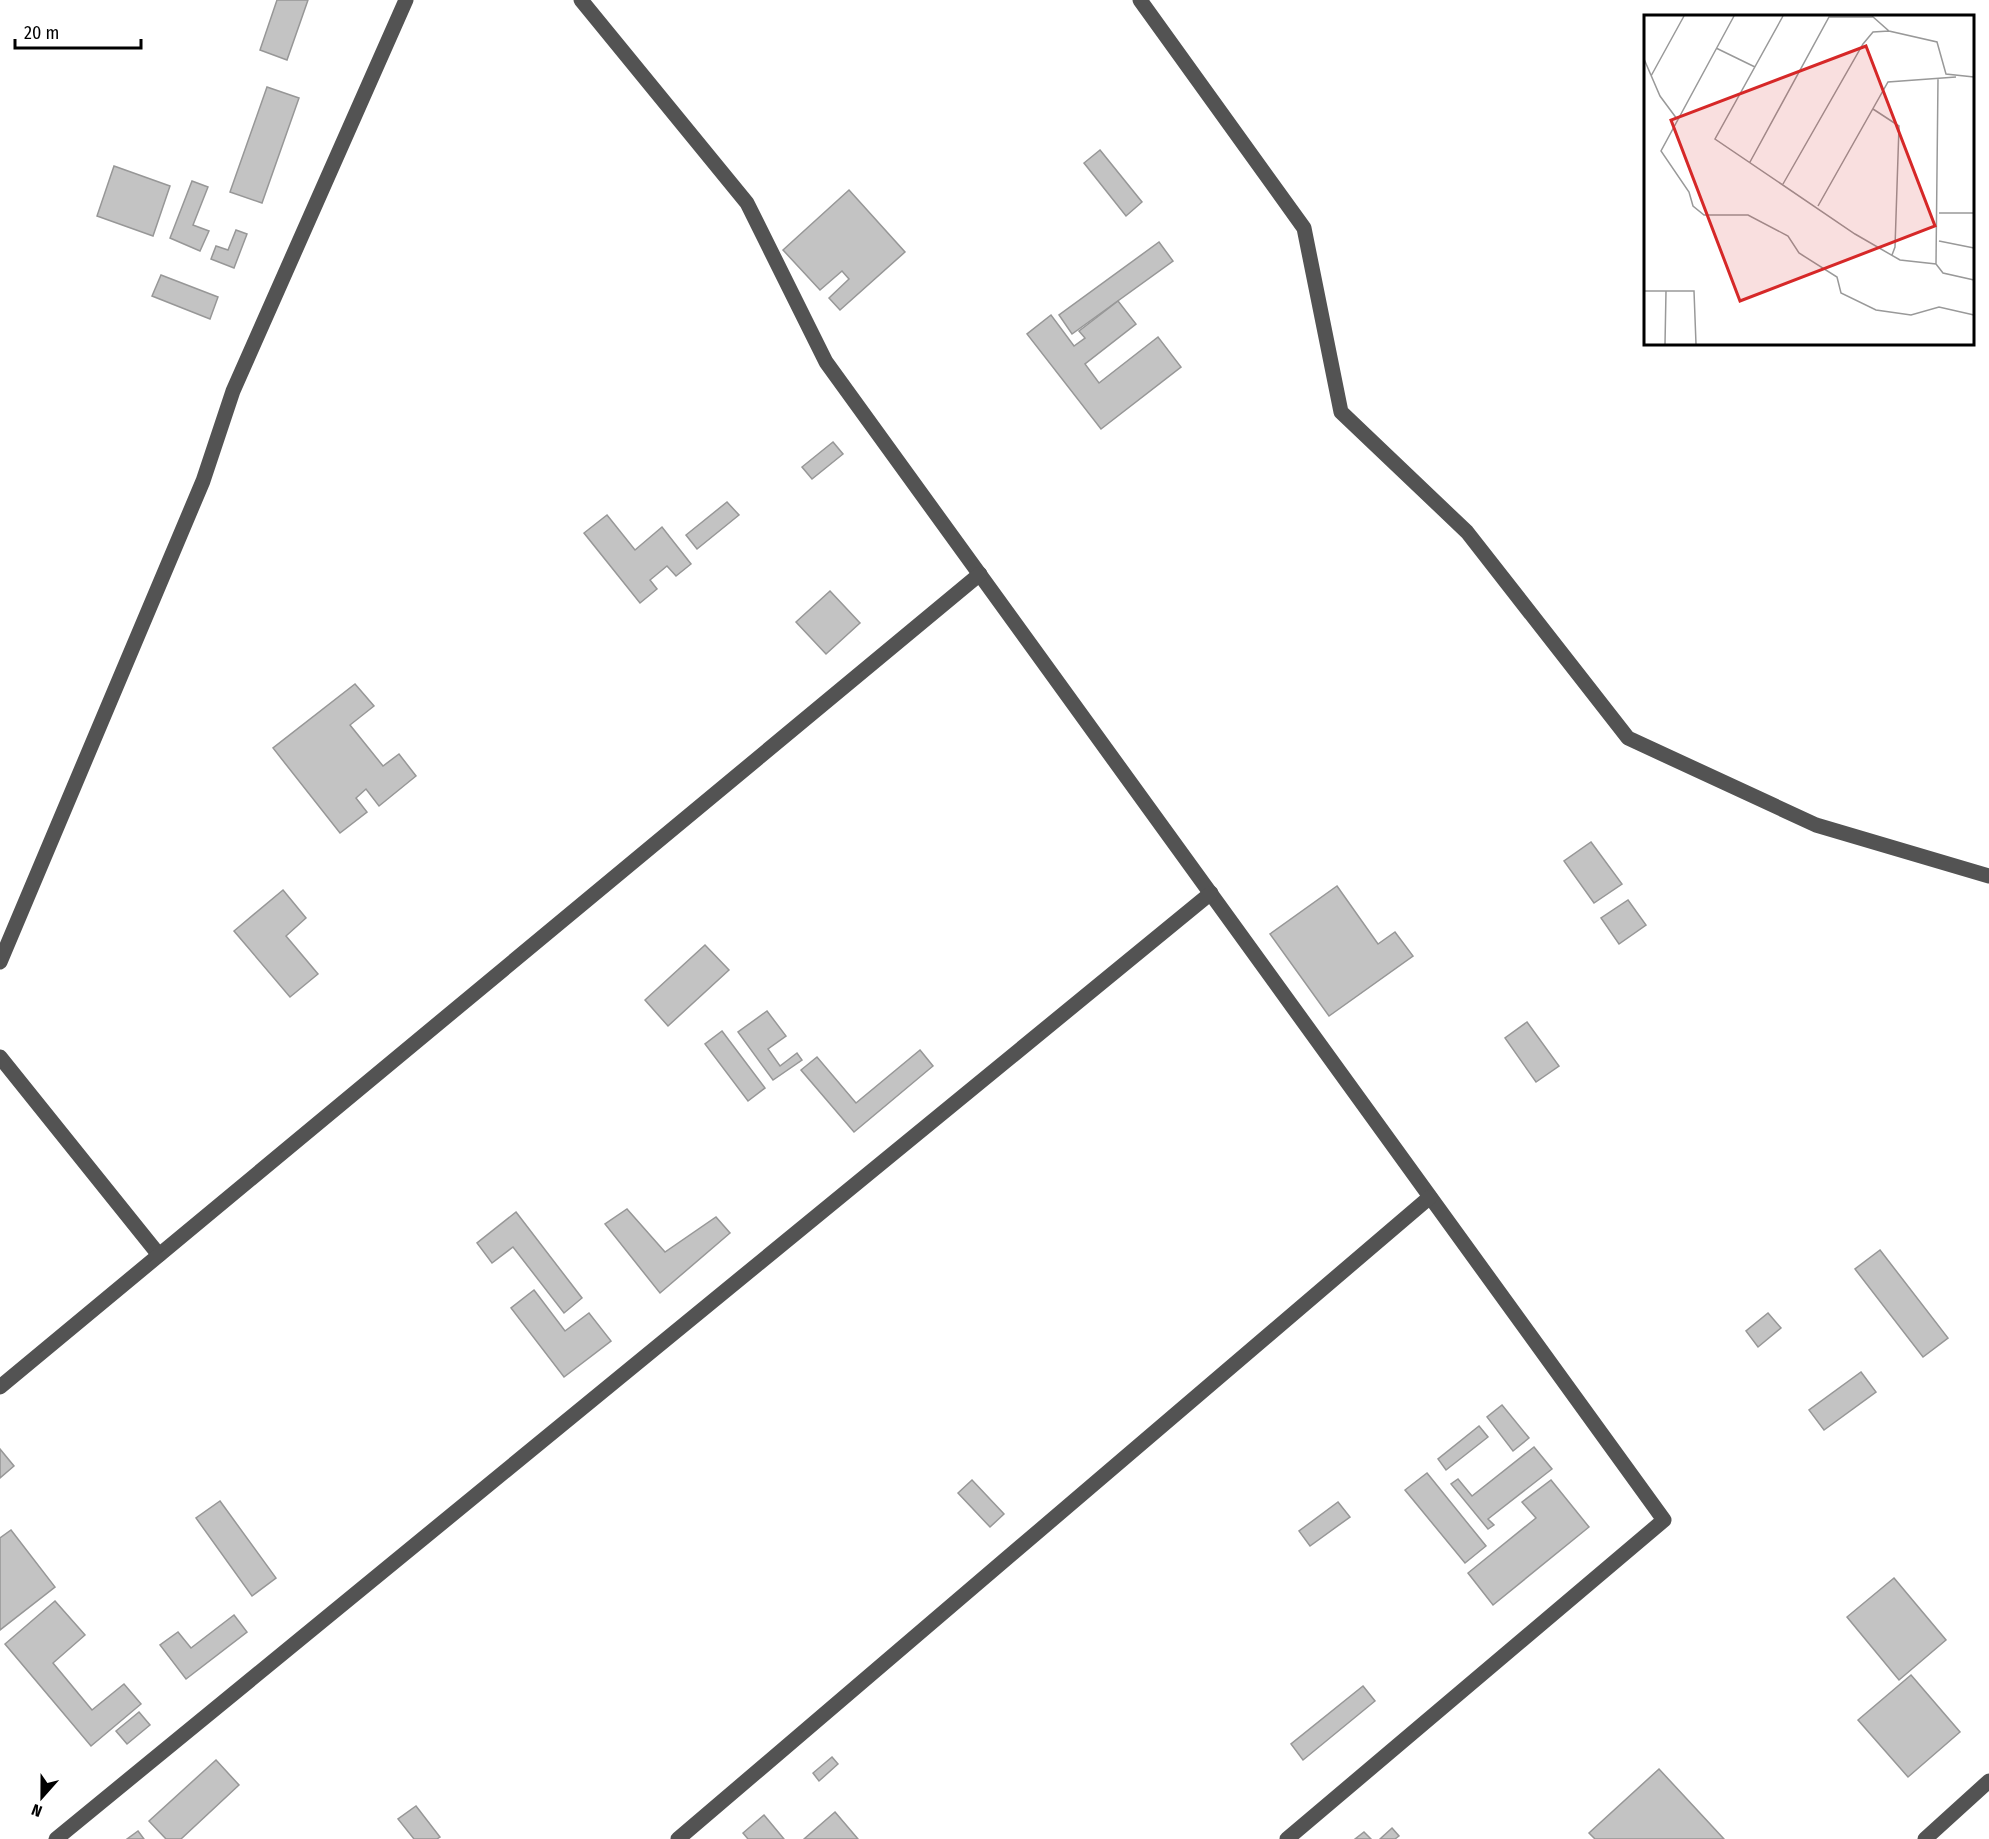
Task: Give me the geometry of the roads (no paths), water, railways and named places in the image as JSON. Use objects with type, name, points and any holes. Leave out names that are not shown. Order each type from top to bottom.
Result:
[{"type":"street","points":[[0,962],[202,481],[233,391],[406,0]]},
{"type":"street","points":[[581,0],[747,203],[826,362],[1664,1520],[1287,1839]]},
{"type":"street","points":[[1140,0],[1304,228],[1341,412],[1467,532],[1628,738],[1816,825],[1989,876]]},
{"type":"street","points":[[0,1388],[980,574]]},
{"type":"street","points":[[56,1839],[1211,894]]},
{"type":"street","points":[[0,1057],[159,1255]]},
{"type":"street","points":[[678,1839],[1430,1197]]},
{"type":"street","points":[[1933,1836],[1989,1781]]}]
